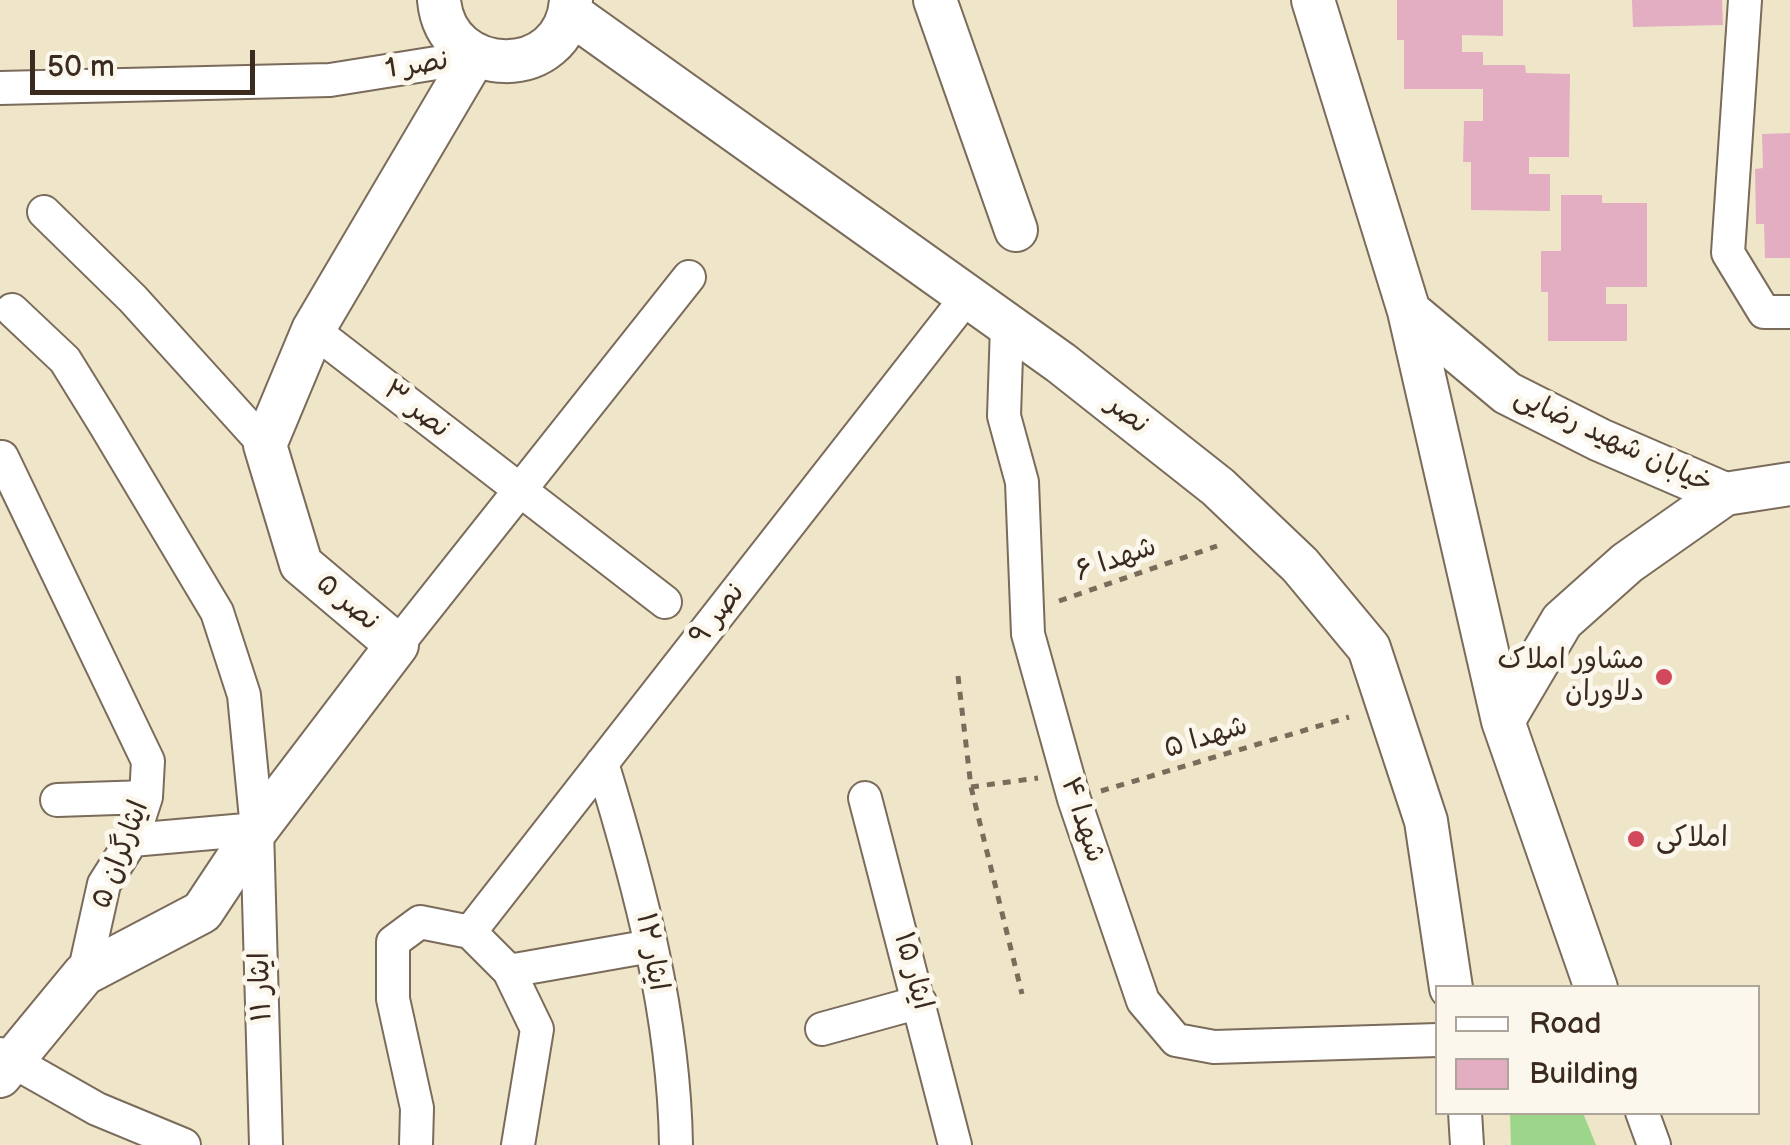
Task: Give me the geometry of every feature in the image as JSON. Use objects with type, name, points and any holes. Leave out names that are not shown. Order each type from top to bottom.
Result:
[{"type":"street","points":[[44,212],[133,299],[265,446],[314,330],[474,56],[453,40],[440,16],[439,0]]},
{"type":"street","points":[[935,0],[1016,230]]},
{"type":"street","points":[[1313,0],[1409,311],[1503,721],[1595,985]]},
{"type":"street","points":[[1745,0],[1728,253],[1764,312],[1790,312]]},
{"type":"street","name":"نصر","points":[[474,56],[503,64],[533,58],[556,40],[570,6],[1007,326],[1218,487],[1300,565],[1369,648],[1426,820],[1451,985]]},
{"type":"street","name":"نصر 1","points":[[0,88],[330,80],[474,56]]},
{"type":"street","points":[[84,974],[202,912],[257,829],[396,645],[689,277]]},
{"type":"street","name":"نصر ۹","points":[[470,932],[966,298]]},
{"type":"street","name":"ایثار ۱۱","points":[[12,310],[65,360],[217,612],[244,695],[257,829],[266,1145]]},
{"type":"street","name":"خیابان شهید رضایی","points":[[1409,311],[1507,393],[1600,440],[1725,494]]},
{"type":"street","name":"شهدا ۴","points":[[1007,326],[1004,416],[1022,482],[1028,634],[1071,787],[1143,1001],[1176,1040],[1214,1047],[1435,1040]]},
{"type":"street","name":"نصر ۳","points":[[314,330],[665,602]]},
{"type":"street","name":"نصر ۵","points":[[265,446],[301,564],[396,645]]},
{"type":"street","name":"ایثارگران ۵","points":[[2,457],[148,761],[146,797],[132,840],[104,884],[84,974],[4,1063]]},
{"type":"street","name":"خیابان شهید رضایی","points":[[1503,721],[1562,621],[1627,563],[1725,494],[1790,484]]},
{"type":"street","name":"ایثار ۱۲","points":[[602,763],[638,879],[651,946],[675,1094],[676,1145]]},
{"type":"street","points":[[56,800],[146,797]]},
{"type":"street","name":"ایثار ۱۵","points":[[865,798],[955,1145]]},
{"type":"street","points":[[132,840],[257,829]]},
{"type":"street","points":[[416,1145],[417,1108],[393,999],[393,942],[420,922],[470,932],[509,971],[536,1029],[518,1145]]},
{"type":"street","points":[[509,971],[651,946]]},
{"type":"street","points":[[822,1028],[920,1002]]},
{"type":"street","points":[[4,1063],[97,1109],[184,1144]]},
{"type":"street","points":[[1464,1115],[1467,1145]]},
{"type":"street","points":[[1643,1115],[1654,1145]]},
{"type":"path","name":"شهدا ۶","points":[[1028,612],[1217,546]]},
{"type":"path","points":[[958,676],[972,787],[1022,994]]},
{"type":"path","name":"شهدا ۵","points":[[972,787],[1071,787],[1349,716]]},
{"type":"green space","points":[[1510,1115],[1584,1115],[1596,1145],[1511,1145]]},
{"type":"building","points":[[1397,0],[1503,0],[1503,36],[1462,35],[1462,52],[1483,52],[1483,65],[1525,65],[1526,73],[1570,74],[1569,157],[1529,157],[1529,174],[1550,174],[1550,211],[1471,210],[1471,162],[1463,162],[1464,121],[1483,121],[1483,89],[1404,89],[1404,40],[1397,40]]},
{"type":"building","points":[[1632,0],[1722,0],[1723,25],[1633,27]]},
{"type":"building","points":[[1790,133],[1790,258],[1765,258],[1764,224],[1756,224],[1755,169],[1763,168],[1762,134]]},
{"type":"building","points":[[1561,195],[1602,195],[1602,203],[1647,203],[1647,287],[1606,287],[1606,304],[1627,304],[1627,341],[1548,341],[1548,292],[1541,292],[1541,251],[1561,251]]},
{"type":"place","name":"مشاور املاک دلاوران","points":[[1664,677]]},
{"type":"place","name":"املاکی","points":[[1636,839]]}]
